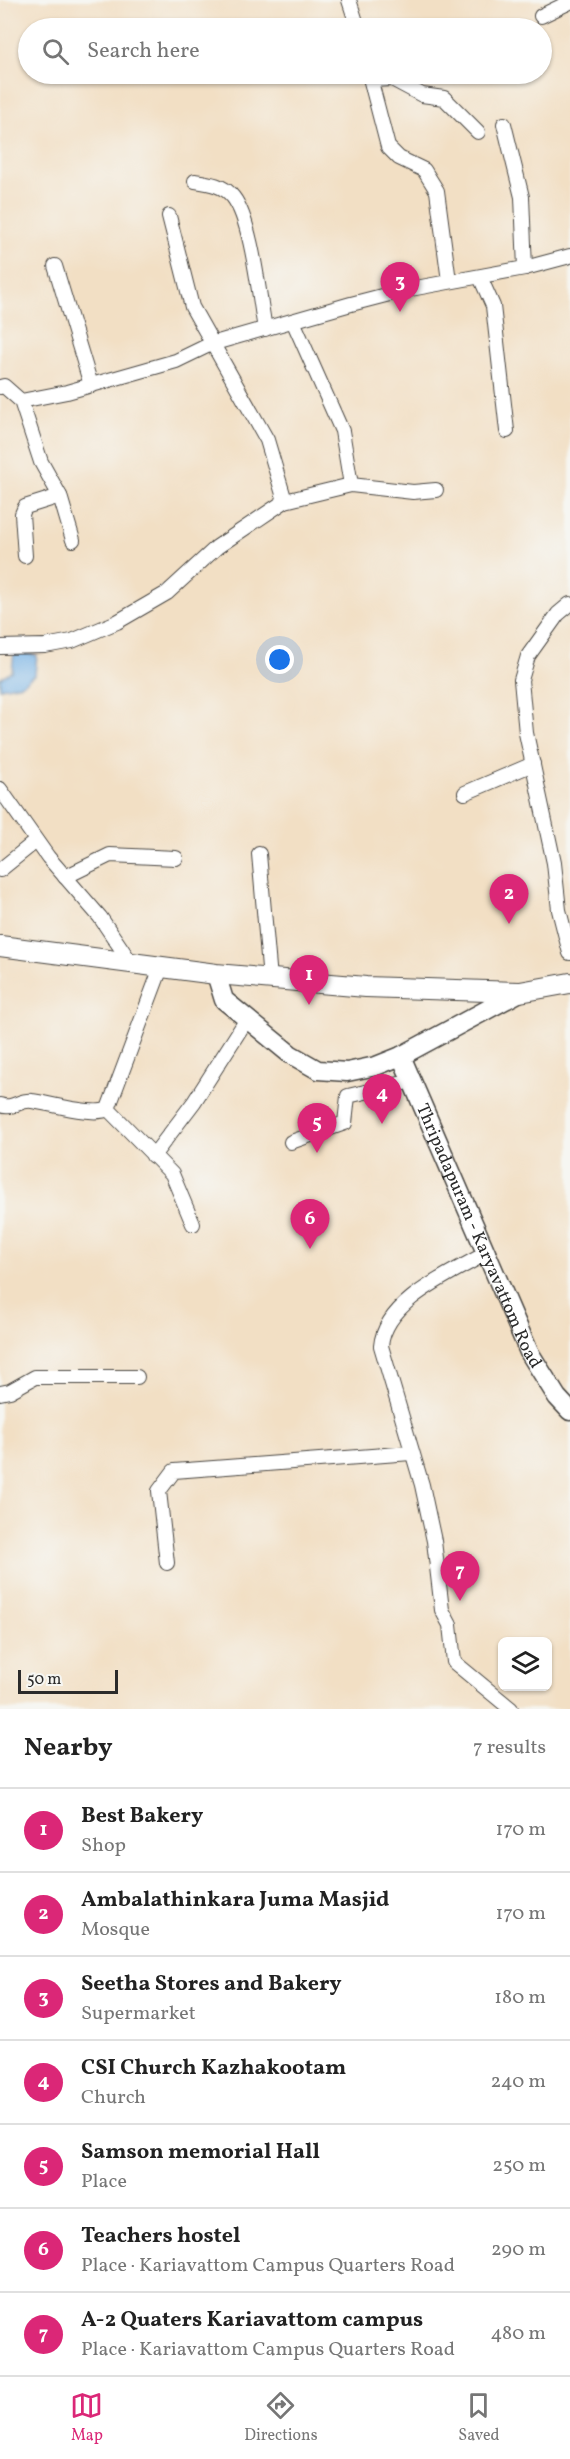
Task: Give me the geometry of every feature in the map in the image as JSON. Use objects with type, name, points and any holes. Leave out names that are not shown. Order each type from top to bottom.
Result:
[{"type":"main road","points":[[0,946],[162,965],[216,974],[366,987],[520,992],[570,982]]},
{"type":"main road","points":[[216,974],[224,1000],[290,1054],[318,1070],[347,1072],[376,1066],[401,1056],[520,992]]},
{"type":"main road","name":"Thripadapuram - Karyavattom Road","points":[[401,1056],[529,1352],[557,1397],[570,1411]]},
{"type":"street","points":[[348,0],[354,18]]},
{"type":"street","points":[[541,16],[570,2]]},
{"type":"street","points":[[372,84],[388,147],[399,158],[424,170],[437,191],[449,281]]},
{"type":"street","points":[[401,84],[422,95],[444,98],[478,132]]},
{"type":"street","points":[[504,124],[522,197],[525,268]]},
{"type":"street","points":[[195,181],[221,187],[233,196],[244,216],[265,329]]},
{"type":"street","points":[[169,216],[192,308],[267,440],[285,501]]},
{"type":"street","points":[[21,401],[91,385],[176,361],[211,344],[361,301],[449,281],[525,268],[570,256]]},
{"type":"street","points":[[55,266],[91,385]]},
{"type":"street","points":[[480,277],[493,306],[507,431]]},
{"type":"street","points":[[293,321],[342,432],[351,485]]},
{"type":"street","points":[[1,384],[21,401],[41,462],[60,496],[73,540]]},
{"type":"street","points":[[0,647],[45,646],[63,642],[117,622],[167,593],[217,547],[285,501],[351,485],[413,492],[436,490]]},
{"type":"street","points":[[26,556],[22,514],[25,507],[60,496]]},
{"type":"street","points":[[570,604],[558,614],[528,656],[521,680],[526,733],[554,862],[559,910],[570,953]]},
{"type":"street","points":[[465,793],[533,764]]},
{"type":"street","points":[[0,789],[36,841],[100,917],[131,963]]},
{"type":"street","points":[[0,870],[36,841]]},
{"type":"street","points":[[259,854],[270,979]]},
{"type":"street","points":[[65,877],[110,855],[176,858]]},
{"type":"street","points":[[108,1109],[162,965]]},
{"type":"street","points":[[153,1156],[194,1102],[247,1019]]},
{"type":"street","points":[[291,1142],[345,1123],[348,1096],[412,1081]]},
{"type":"street","points":[[0,1105],[10,1107],[28,1100],[96,1112],[108,1109]]},
{"type":"street","points":[[108,1109],[172,1174],[193,1224]]},
{"type":"street","points":[[485,1254],[424,1290],[401,1307],[382,1333],[381,1346],[422,1485],[434,1540],[440,1600],[450,1625],[454,1662],[511,1709]]},
{"type":"street","points":[[0,1393],[10,1391],[35,1377],[137,1377]]},
{"type":"street","points":[[167,1563],[159,1491],[174,1471],[411,1453]]},
{"type":"water","points":[[14,652],[37,655],[35,674],[22,684],[0,688],[0,678],[12,671]]},
{"type":"place","name":"Seetha Stores and Bakery","points":[[400,312]]},
{"type":"place","name":"Ambalathinkara Juma Masjid","points":[[509,924]]},
{"type":"place","name":"Best Bakery","points":[[309,1005]]},
{"type":"place","name":"CSI Church Kazhakootam","points":[[382,1124]]},
{"type":"place","name":"Samson memorial Hall","points":[[317,1153]]},
{"type":"place","name":"Teachers hostel","points":[[310,1249]]},
{"type":"place","name":"A-2 Quaters Kariavattom campus","points":[[460,1601]]}]
